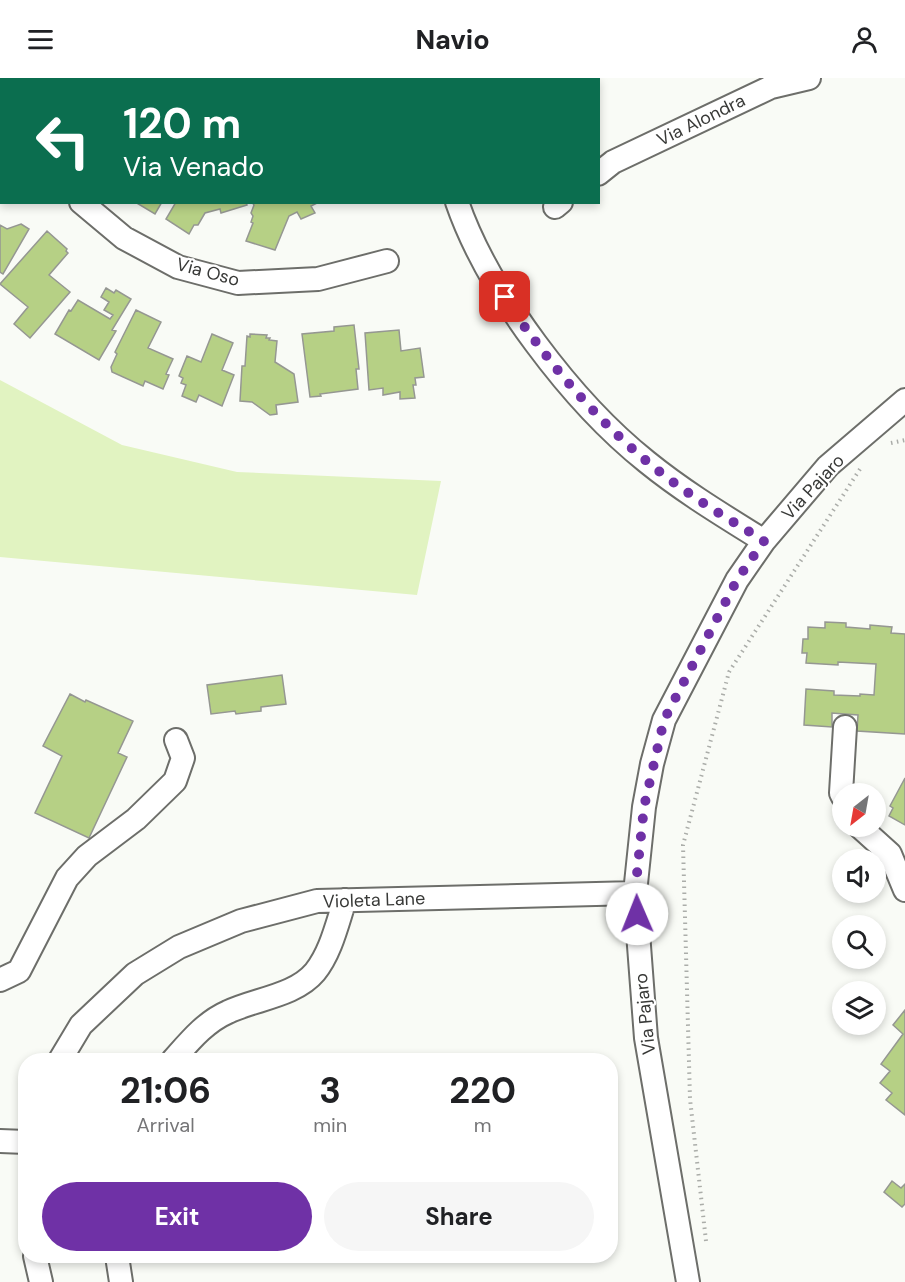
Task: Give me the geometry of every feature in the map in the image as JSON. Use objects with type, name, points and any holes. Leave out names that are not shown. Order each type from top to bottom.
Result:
[{"type":"street","name":"Via Alondra","points":[[600,172],[613,162],[771,87],[809,78]]},
{"type":"street","name":"Via Oso","points":[[83,204],[124,237],[178,267],[238,283],[318,279],[387,261]]},
{"type":"street","points":[[458,204],[464,223],[514,313],[568,384],[603,422],[645,460],[690,495],[764,541]]},
{"type":"street","name":"Via Pajaro","points":[[688,1282],[646,1038],[635,893],[644,807],[664,720],[737,580],[764,541],[828,466],[905,400]]},
{"type":"street","points":[[843,783],[846,727]]},
{"type":"street","points":[[0,980],[19,971],[67,878],[87,856],[136,819],[175,781],[183,759],[176,740]]},
{"type":"street","points":[[871,837],[890,854],[905,890]]},
{"type":"street","name":"Violeta Lane","points":[[64,1053],[81,1024],[135,974],[180,947],[241,921],[317,901],[635,893]]},
{"type":"street","points":[[179,1053],[197,1033],[226,1012],[298,986],[315,973],[327,953],[345,900]]},
{"type":"street","points":[[0,1141],[18,1142]]},
{"type":"street","points":[[37,1263],[41,1282]]},
{"type":"street","points":[[118,1263],[121,1282]]},
{"type":"path","points":[[885,444],[905,440]]},
{"type":"path","points":[[707,1248],[690,1099],[683,845],[729,672],[862,466]]},
{"type":"green space","points":[[0,380],[122,445],[237,472],[441,481],[417,595],[0,557]]},
{"type":"building","points":[[138,204],[161,204],[155,214]]},
{"type":"building","points":[[175,204],[247,205],[221,213],[220,209],[205,213],[189,234],[166,219]]},
{"type":"building","points":[[315,204],[311,206],[315,213],[301,219],[297,212],[289,216],[275,250],[246,241],[253,223],[251,213],[254,205]]},
{"type":"building","points":[[21,224],[29,229],[3,274],[0,272],[0,225],[7,229]]},
{"type":"building","points":[[47,231],[67,249],[68,253],[49,275],[70,292],[30,338],[14,324],[28,307],[0,284]]},
{"type":"building","points":[[106,288],[114,293],[116,290],[131,299],[112,330],[116,331],[99,360],[55,334],[69,310],[71,311],[78,300],[110,319],[113,315],[104,310],[109,302],[101,297]]},
{"type":"building","points":[[136,310],[161,322],[148,348],[173,359],[166,374],[169,375],[163,389],[145,381],[143,386],[112,372],[111,367],[117,354],[115,352]]},
{"type":"building","points":[[354,325],[359,369],[356,369],[358,389],[310,397],[302,334],[334,331],[334,327]]},
{"type":"building","points":[[399,330],[401,351],[420,348],[424,377],[415,378],[416,385],[413,385],[415,398],[400,399],[400,392],[383,395],[383,388],[369,390],[365,333]]},
{"type":"building","points":[[212,334],[233,343],[222,370],[234,375],[222,406],[199,395],[196,402],[182,396],[186,385],[181,383],[183,378],[179,376],[187,356],[201,362]]},
{"type":"building","points":[[250,334],[267,335],[266,338],[270,338],[269,340],[277,341],[275,362],[294,374],[298,402],[276,405],[277,414],[270,415],[252,402],[240,401],[242,366],[245,366],[247,336],[250,337]]},
{"type":"building","points":[[825,622],[846,623],[846,627],[870,629],[870,625],[892,627],[891,633],[905,634],[905,734],[857,731],[858,715],[832,713],[832,727],[804,725],[806,689],[834,691],[834,695],[874,695],[876,664],[806,663],[807,653],[802,653],[803,639],[808,639],[808,627],[825,628]]},
{"type":"building","points":[[282,675],[286,704],[261,707],[261,711],[211,714],[207,685]]},
{"type":"building","points":[[70,694],[133,721],[118,753],[127,757],[89,838],[35,813],[62,756],[43,746]]},
{"type":"building","points":[[905,778],[905,825],[889,816],[893,808],[890,806]]},
{"type":"building","points":[[905,1010],[905,1115],[886,1100],[892,1093],[880,1083],[890,1071],[881,1064],[903,1034],[893,1025]]},
{"type":"building","points":[[892,1181],[901,1188],[905,1184],[905,1204],[902,1207],[884,1192]]},
{"type":"route","points":[[505,297],[514,313],[568,384],[603,422],[645,460],[690,495],[764,541],[737,580],[664,720],[652,764],[644,807],[635,893],[637,914]]}]
